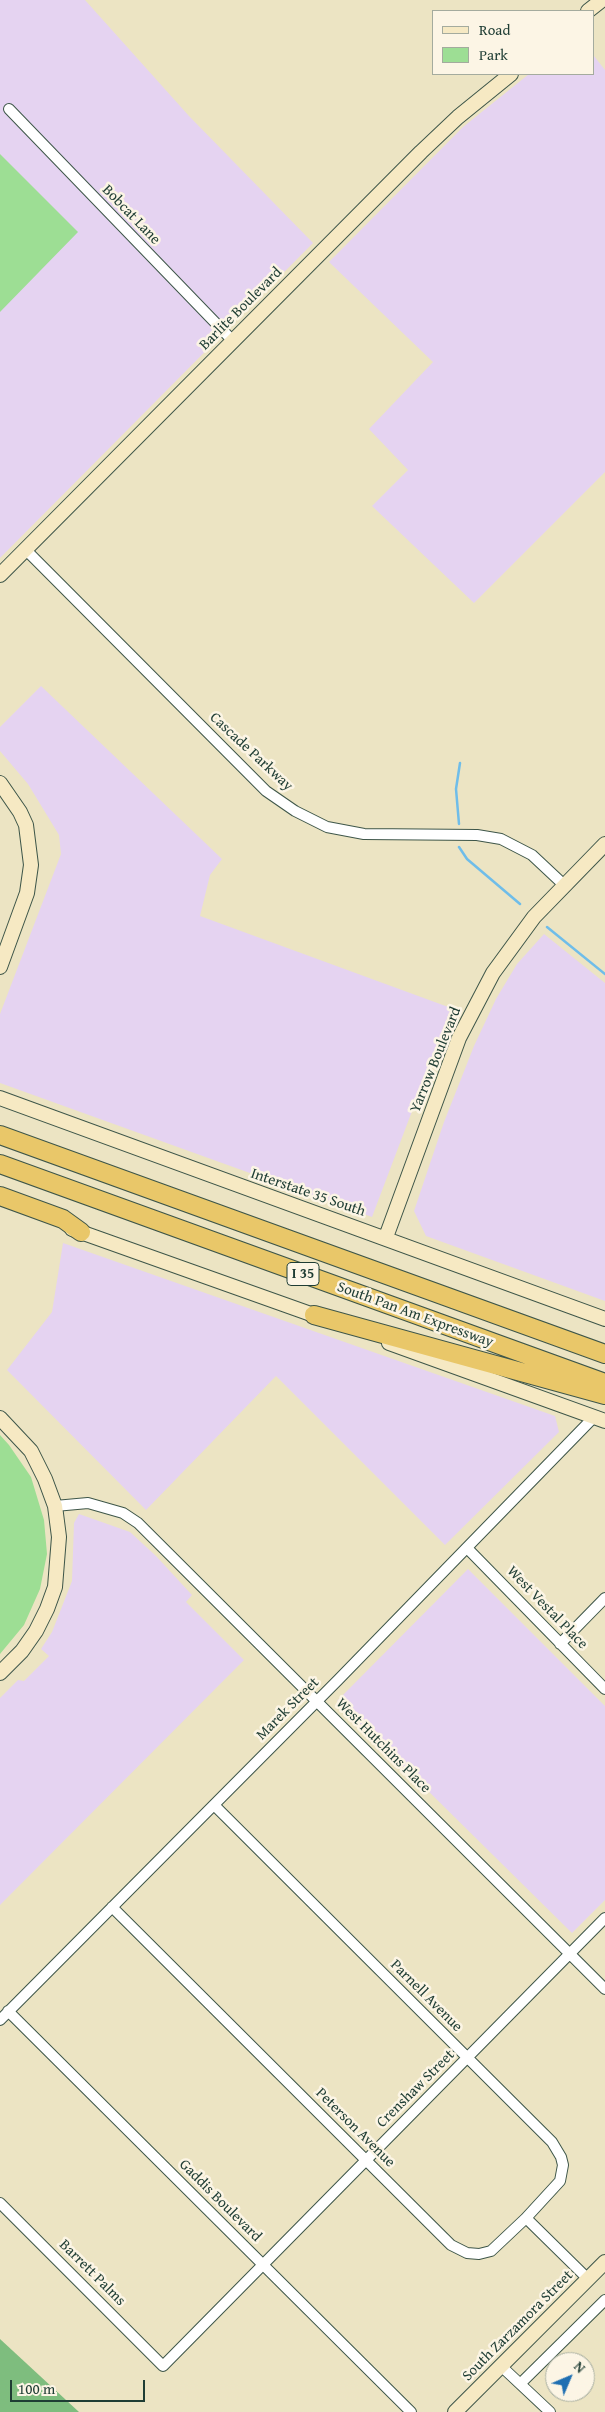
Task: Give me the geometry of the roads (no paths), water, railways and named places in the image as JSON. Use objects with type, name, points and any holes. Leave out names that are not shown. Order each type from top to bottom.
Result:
[{"type":"highway","name":"South Pan Am Expressway","points":[[0,1135],[605,1354]]},
{"type":"highway","name":"South Pan Am Expressway","points":[[0,1164],[605,1383]]},
{"type":"highway","points":[[0,1196],[63,1220],[81,1232]]},
{"type":"highway","points":[[314,1315],[605,1395]]},
{"type":"street","name":"Barlite Boulevard","points":[[0,575],[232,340],[422,152],[458,118],[510,75]]},
{"type":"street","name":"Bobcat Lane","points":[[9,110],[232,340]]},
{"type":"street","name":"Cascade Parkway","points":[[25,549],[266,791],[294,812],[327,827],[364,834],[477,835],[501,839],[532,854],[564,885]]},
{"type":"street","points":[[0,783],[26,824],[31,866],[27,893],[0,967]]},
{"type":"street","name":"Yarrow Boulevard","points":[[386,1237],[448,1068],[471,1013],[493,973],[515,940],[564,885],[605,844]]},
{"type":"street","name":"Interstate 35 South","points":[[0,1098],[386,1237],[605,1319]]},
{"type":"street","points":[[0,1203],[600,1419]]},
{"type":"street","points":[[0,1418],[31,1452],[46,1478],[55,1506],[60,1536],[55,1587],[36,1632],[22,1651],[0,1673]]},
{"type":"street","name":"Marek Street","points":[[0,2020],[467,1548],[600,1419]]},
{"type":"street","name":"West Hutchins Place","points":[[55,1506],[88,1503],[122,1513],[138,1523],[605,1989]]},
{"type":"street","name":"West Vestal Place","points":[[467,1548],[605,1689]]},
{"type":"street","points":[[560,1644],[605,1598]]},
{"type":"street","name":"Parnell Avenue","points":[[214,1805],[543,2132],[561,2157],[563,2166],[560,2181],[526,2218]]},
{"type":"street","name":"Peterson Avenue","points":[[112,1907],[451,2245],[459,2251],[479,2254],[491,2251],[526,2218]]},
{"type":"street","name":"Crenshaw Street","points":[[164,2366],[605,1918]]},
{"type":"street","name":"Gaddis Boulevard","points":[[8,2011],[411,2412]]},
{"type":"street","name":"Barrett Palms","points":[[0,2203],[164,2366]]},
{"type":"street","points":[[526,2218],[588,2279]]},
{"type":"street","name":"South Zarzamora Street","points":[[455,2412],[605,2262]]},
{"type":"street","points":[[521,2383],[605,2300]]},
{"type":"street","points":[[501,2366],[550,2412]]},
{"type":"waterway","points":[[459,824],[456,789],[460,763]]},
{"type":"waterway","points":[[459,847],[467,859],[520,904]]},
{"type":"waterway","points":[[547,927],[605,974]]}]
